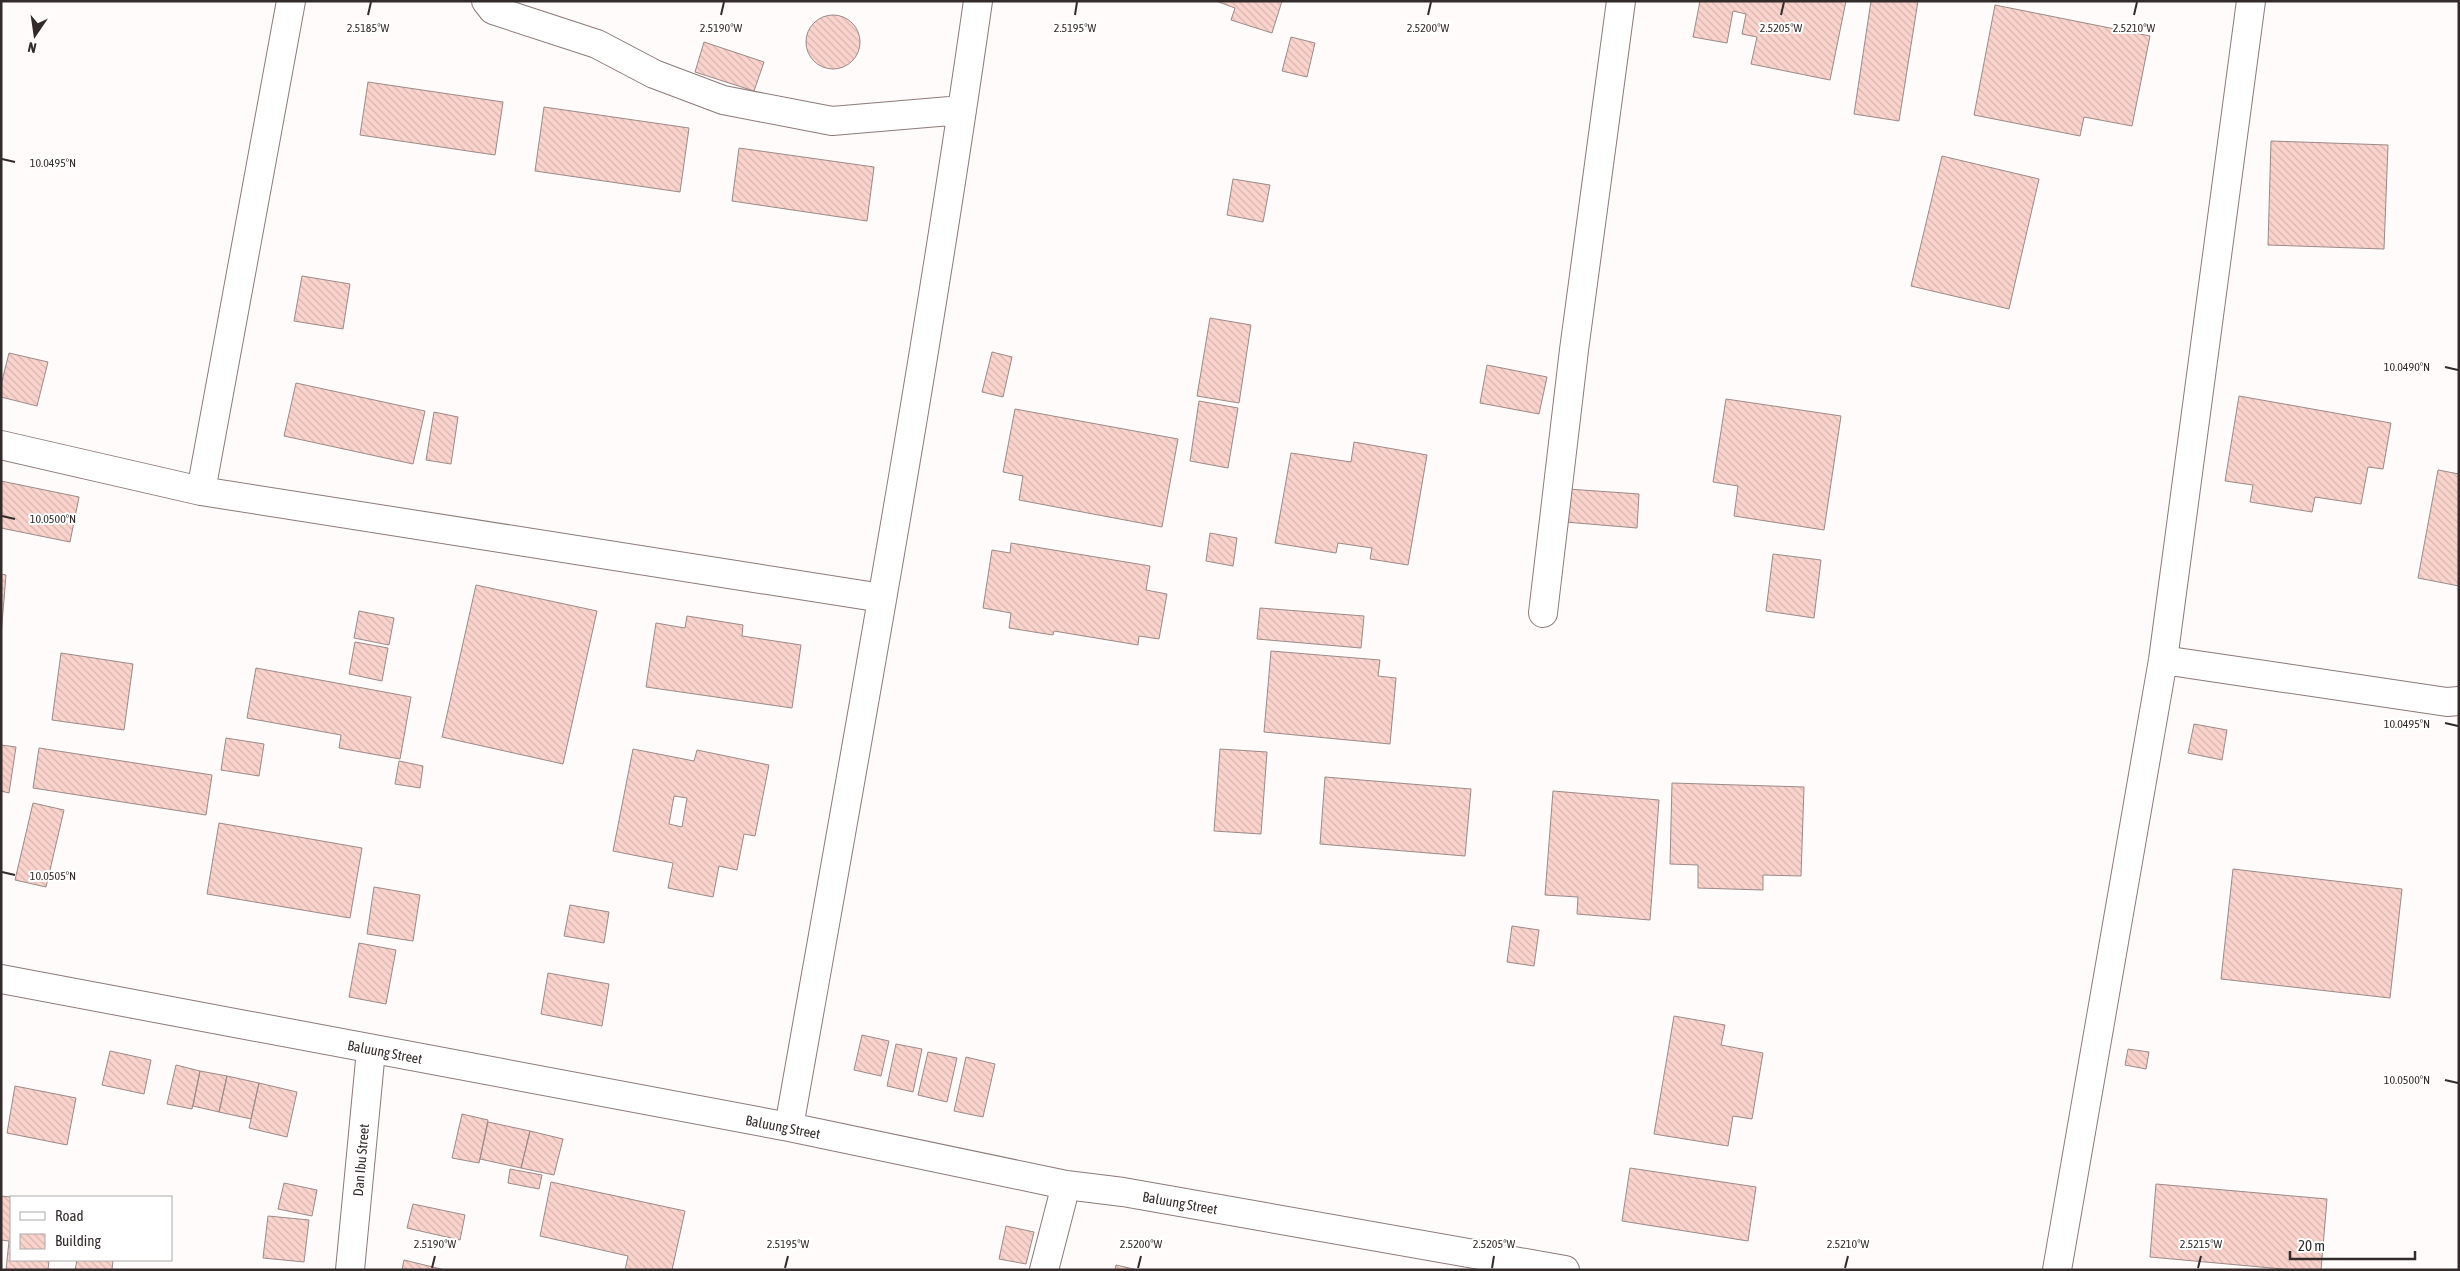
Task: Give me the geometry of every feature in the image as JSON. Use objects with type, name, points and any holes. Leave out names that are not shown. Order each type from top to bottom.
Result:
[{"type":"street","points":[[201,491],[291,1]]},
{"type":"street","points":[[486,1],[493,10],[597,44],[654,74],[723,100],[832,122],[962,110]]},
{"type":"street","points":[[789,1127],[882,598],[962,110],[978,1]]},
{"type":"street","points":[[1543,613],[1574,350],[1621,1]]},
{"type":"street","points":[[2057,1270],[2163,660],[2251,1]]},
{"type":"street","points":[[1,445],[201,491],[882,598]]},
{"type":"street","points":[[2163,660],[2447,702],[2459,701]]},
{"type":"street","name":"Baluung Street","points":[[1,980],[789,1127],[1066,1185],[1123,1192],[1564,1270]]},
{"type":"street","name":"Dan Ibu Street","points":[[350,1270],[371,1050]]},
{"type":"street","points":[[1044,1270],[1066,1185]]},
{"type":"building","points":[[1216,1],[1282,1],[1272,33],[1231,20],[1235,8]]},
{"type":"building","points":[[1700,1],[1846,1],[1830,80],[1751,64],[1757,37],[1742,34],[1746,14],[1733,11],[1727,43],[1693,37]]},
{"type":"building","points":[[1871,1],[1918,1],[1899,121],[1854,114]]},
{"type":"building","points":[[1995,5],[2150,36],[2132,126],[2084,117],[2080,136],[1974,115]]},
{"type":"building","points":[[828,15],[838,15],[848,19],[856,27],[860,42],[856,57],[848,65],[838,69],[828,69],[818,65],[810,57],[806,47],[806,37],[810,27],[818,19]]},
{"type":"building","points":[[1291,37],[1315,43],[1307,77],[1282,71]]},
{"type":"building","points":[[704,42],[764,62],[754,91],[695,72]]},
{"type":"building","points":[[368,82],[503,102],[495,155],[360,135]]},
{"type":"building","points":[[544,107],[689,128],[680,192],[535,171]]},
{"type":"building","points":[[2271,141],[2388,145],[2384,249],[2268,245]]},
{"type":"building","points":[[739,148],[874,167],[867,221],[732,201]]},
{"type":"building","points":[[1942,156],[2039,179],[2009,309],[1911,286]]},
{"type":"building","points":[[1233,179],[1270,185],[1263,222],[1227,215]]},
{"type":"building","points":[[302,276],[350,284],[343,329],[294,321]]},
{"type":"building","points":[[1210,318],[1251,325],[1239,403],[1197,396]]},
{"type":"building","points":[[992,352],[1012,357],[1003,397],[982,392]]},
{"type":"building","points":[[9,353],[48,362],[37,406],[1,397],[1,385]]},
{"type":"building","points":[[1487,365],[1547,377],[1539,414],[1480,403]]},
{"type":"building","points":[[296,383],[425,411],[413,464],[284,436]]},
{"type":"building","points":[[2239,396],[2391,423],[2383,469],[2368,467],[2361,504],[2315,497],[2312,512],[2250,502],[2253,485],[2225,481]]},
{"type":"building","points":[[1726,399],[1841,416],[1824,530],[1734,516],[1738,486],[1713,482]]},
{"type":"building","points":[[1199,401],[1238,408],[1228,468],[1190,461]]},
{"type":"building","points":[[1015,409],[1178,439],[1162,527],[1019,500],[1023,476],[1003,472]]},
{"type":"building","points":[[434,412],[458,417],[451,464],[426,460]]},
{"type":"building","points":[[1354,442],[1427,455],[1408,565],[1370,559],[1372,548],[1338,543],[1336,553],[1275,543],[1291,453],[1351,462]]},
{"type":"building","points":[[2438,470],[2459,474],[2459,586],[2418,578]]},
{"type":"building","points":[[1,481],[79,497],[70,542],[1,528]]},
{"type":"building","points":[[1568,489],[1639,494],[1637,528],[1565,522]]},
{"type":"building","points":[[1210,533],[1237,538],[1233,566],[1206,561]]},
{"type":"building","points":[[1011,543],[1150,566],[1146,590],[1167,594],[1159,639],[1139,636],[1138,645],[1054,631],[1053,635],[1009,628],[1011,613],[983,608],[992,550],[1010,553]]},
{"type":"building","points":[[1773,554],[1821,560],[1814,618],[1766,611]]},
{"type":"building","points":[[1,574],[6,575],[1,636]]},
{"type":"building","points":[[476,585],[597,611],[563,764],[442,737]]},
{"type":"building","points":[[1260,608],[1364,616],[1361,648],[1257,639]]},
{"type":"building","points":[[359,611],[394,618],[389,645],[354,638]]},
{"type":"building","points":[[687,616],[743,625],[742,636],[801,645],[792,708],[646,687],[656,623],[685,628]]},
{"type":"building","points":[[355,642],[388,648],[382,681],[349,674]]},
{"type":"building","points":[[1271,651],[1380,660],[1378,676],[1396,678],[1390,744],[1264,732]]},
{"type":"building","points":[[61,653],[133,664],[124,730],[52,720]]},
{"type":"building","points":[[256,668],[411,697],[400,759],[339,748],[341,735],[247,718]]},
{"type":"building","points":[[2194,724],[2227,730],[2222,760],[2188,753]]},
{"type":"building","points":[[226,738],[264,744],[259,776],[221,770]]},
{"type":"building","points":[[1,745],[16,747],[9,793],[1,791]]},
{"type":"building","points":[[39,748],[212,775],[206,815],[33,788]]},
{"type":"building","points":[[633,749],[694,761],[697,750],[769,765],[755,836],[744,834],[737,870],[719,866],[713,897],[668,888],[673,863],[613,851]],"holes":[[[674,796],[687,798],[682,827],[669,824]]]},
{"type":"building","points":[[1220,749],[1267,752],[1261,834],[1214,831]]},
{"type":"building","points":[[399,761],[423,766],[420,788],[395,784]]},
{"type":"building","points":[[1325,777],[1471,789],[1465,856],[1320,844]]},
{"type":"building","points":[[1672,783],[1804,787],[1801,876],[1763,875],[1763,890],[1698,888],[1698,865],[1670,864]]},
{"type":"building","points":[[1553,791],[1659,800],[1650,920],[1577,914],[1578,897],[1545,895]]},
{"type":"building","points":[[33,803],[64,810],[46,887],[15,880]]},
{"type":"building","points":[[219,823],[362,848],[350,918],[207,894]]},
{"type":"building","points":[[2233,869],[2402,889],[2390,998],[2221,979]]},
{"type":"building","points":[[374,887],[420,895],[413,941],[367,934]]},
{"type":"building","points":[[570,905],[609,912],[604,943],[564,936]]},
{"type":"building","points":[[1512,926],[1539,930],[1534,966],[1507,962]]},
{"type":"building","points":[[359,943],[396,950],[386,1004],[349,997]]},
{"type":"building","points":[[548,973],[609,984],[602,1026],[541,1014]]},
{"type":"building","points":[[1674,1016],[1725,1025],[1721,1045],[1763,1053],[1752,1119],[1733,1116],[1728,1146],[1654,1134]]},
{"type":"building","points":[[862,1035],[889,1041],[881,1076],[854,1070]]},
{"type":"building","points":[[896,1044],[922,1049],[913,1092],[887,1086]]},
{"type":"building","points":[[2128,1049],[2149,1052],[2146,1069],[2125,1065]]},
{"type":"building","points":[[110,1051],[151,1060],[144,1094],[102,1085]]},
{"type":"building","points":[[928,1052],[957,1058],[947,1102],[918,1095]]},
{"type":"building","points":[[966,1057],[995,1064],[983,1117],[954,1111]]},
{"type":"building","points":[[176,1065],[200,1071],[192,1109],[167,1104]]},
{"type":"building","points":[[200,1071],[227,1076],[219,1112],[193,1106]]},
{"type":"building","points":[[227,1076],[259,1083],[251,1119],[219,1112]]},
{"type":"building","points":[[259,1083],[297,1092],[287,1137],[249,1128]]},
{"type":"building","points":[[15,1086],[76,1098],[67,1145],[7,1133]]},
{"type":"building","points":[[462,1114],[488,1120],[479,1163],[452,1158]]},
{"type":"building","points":[[488,1122],[530,1131],[521,1168],[480,1159]]},
{"type":"building","points":[[530,1131],[563,1139],[554,1175],[521,1168]]},
{"type":"building","points":[[1630,1168],[1756,1187],[1748,1241],[1622,1221]]},
{"type":"building","points":[[510,1169],[542,1175],[539,1189],[508,1183]]},
{"type":"building","points":[[551,1182],[685,1211],[672,1270],[625,1270],[628,1256],[540,1236]]},
{"type":"building","points":[[284,1183],[317,1190],[312,1216],[278,1209]]},
{"type":"building","points":[[2156,1184],[2327,1199],[2321,1270],[2294,1270],[2150,1257]]},
{"type":"building","points":[[1,1196],[10,1197],[10,1261],[49,1261],[48,1270],[6,1270],[9,1241],[1,1240]]},
{"type":"building","points":[[413,1204],[465,1215],[460,1240],[407,1228]]},
{"type":"building","points":[[268,1216],[309,1220],[304,1262],[263,1258]]},
{"type":"building","points":[[1006,1226],[1034,1232],[1026,1264],[999,1259]]},
{"type":"building","points":[[404,1260],[445,1270],[402,1270]]},
{"type":"building","points":[[77,1261],[113,1261],[112,1270],[75,1270]]},
{"type":"building","points":[[1116,1265],[1138,1270],[1115,1270]]}]
